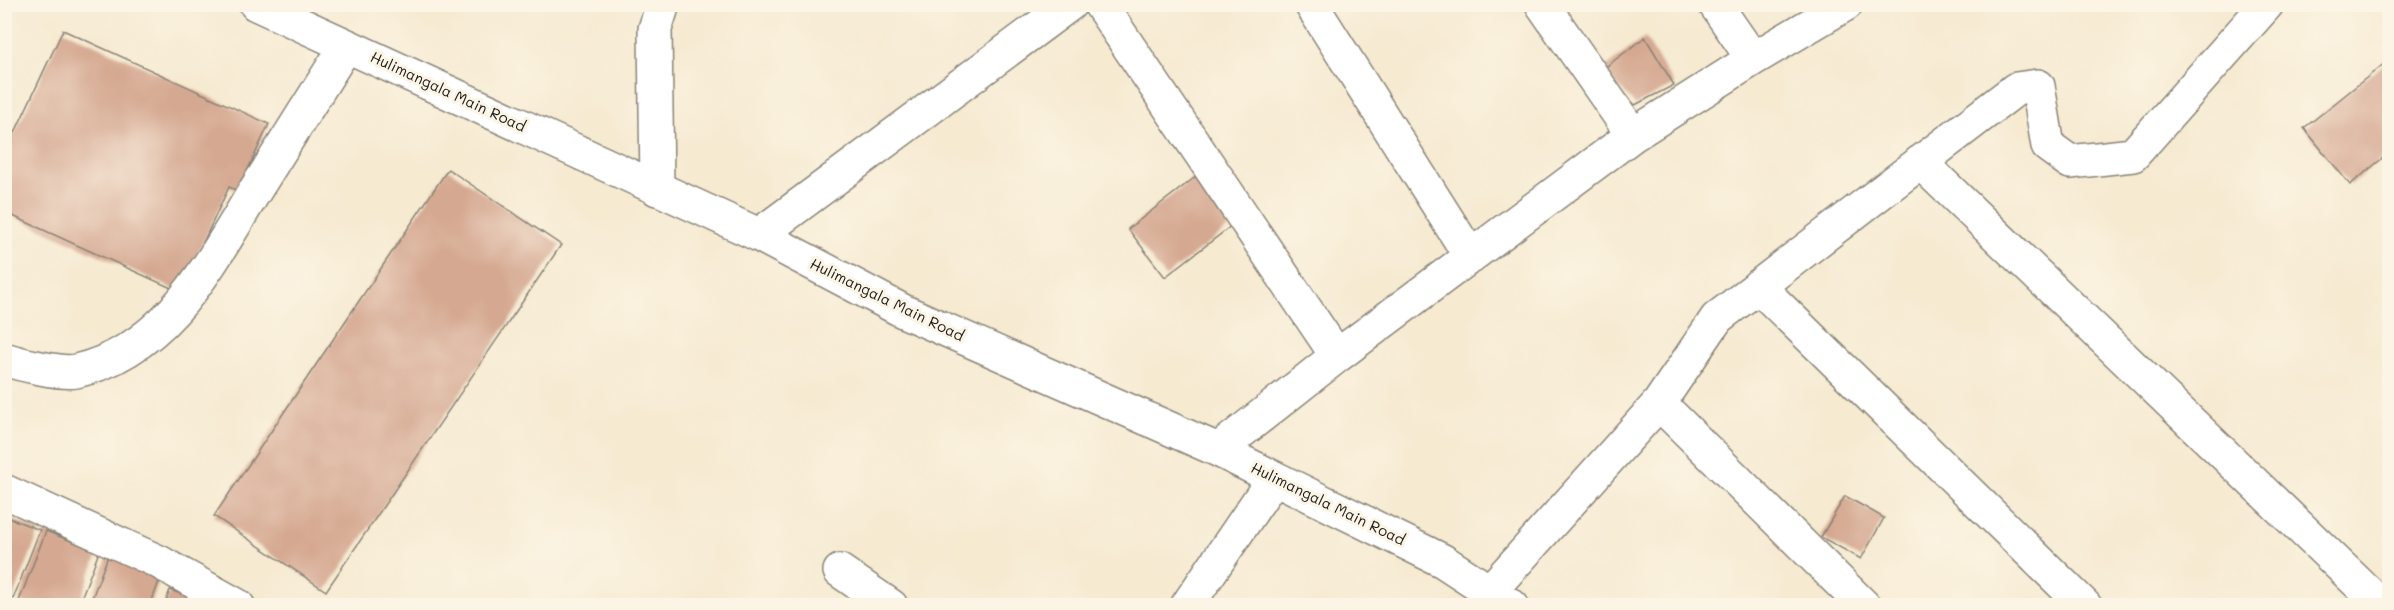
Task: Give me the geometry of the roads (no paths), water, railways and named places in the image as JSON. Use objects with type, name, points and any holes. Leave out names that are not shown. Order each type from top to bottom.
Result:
[{"type":"street","name":"Hulimangala Main Road","points":[[256,4],[759,235],[903,311],[1218,450],[1443,561],[1501,598]]},
{"type":"street","points":[[657,189],[655,29],[663,4]]},
{"type":"street","points":[[759,235],[1070,4]]},
{"type":"street","points":[[1100,4],[1337,356]]},
{"type":"street","points":[[1311,4],[1471,257]]},
{"type":"street","points":[[1542,4],[1633,135]]},
{"type":"street","points":[[1715,4],[1753,59]]},
{"type":"street","points":[[1218,450],[1337,356],[1633,135],[1753,59],[1846,4]]},
{"type":"street","points":[[1501,598],[1659,402],[1717,318],[1758,286],[2016,89],[2038,86],[2049,146],[2070,162],[2133,155],[2267,4]]},
{"type":"street","points":[[4,359],[73,372],[108,362],[159,327],[200,280],[346,46]]},
{"type":"street","points":[[1920,162],[2382,606]]},
{"type":"street","points":[[1758,286],[2085,606]]},
{"type":"street","points":[[1659,402],[1864,606]]},
{"type":"street","points":[[1187,606],[1274,478]]},
{"type":"street","points":[[4,491],[159,562],[238,606]]},
{"type":"street","points":[[840,571],[891,606]]}]
